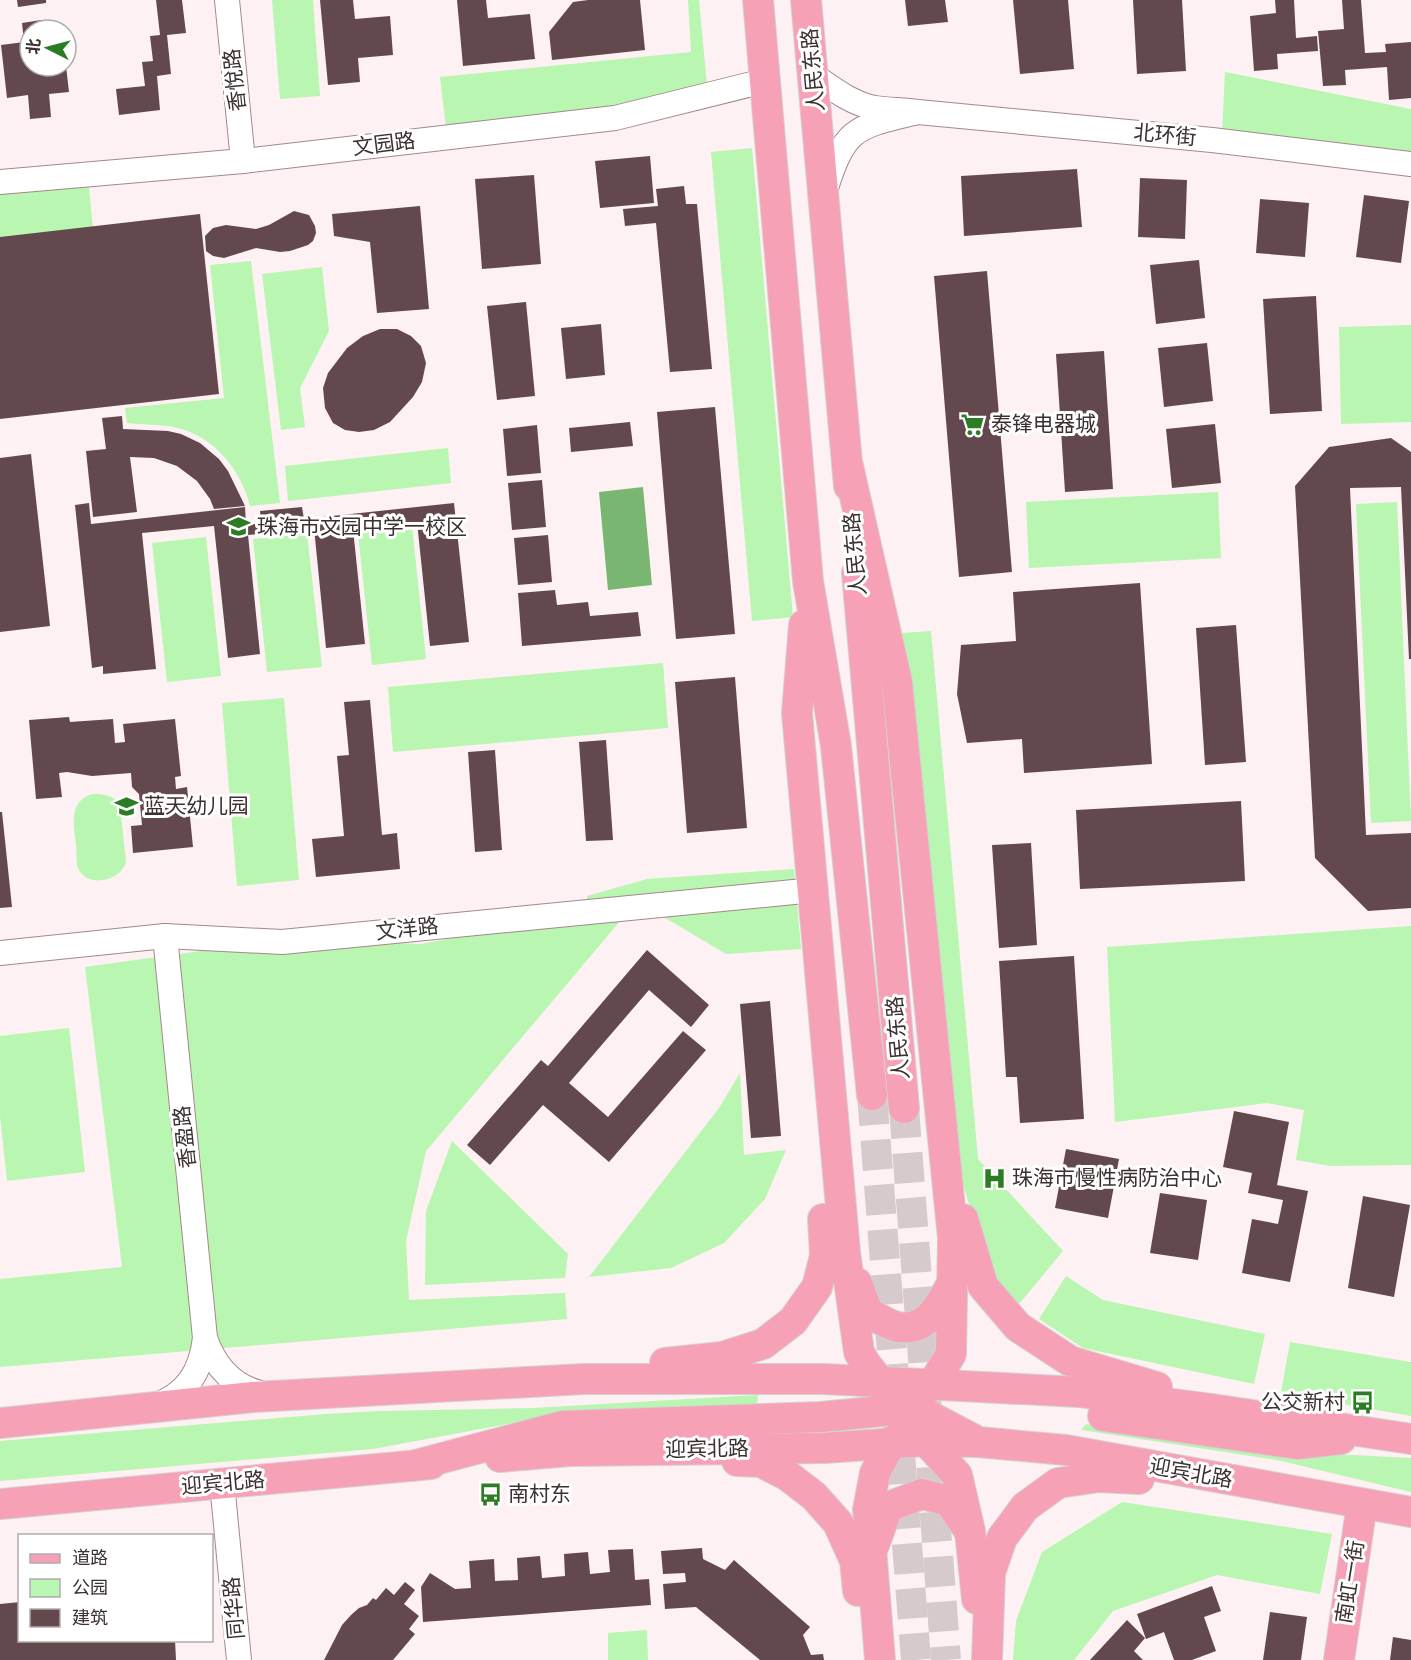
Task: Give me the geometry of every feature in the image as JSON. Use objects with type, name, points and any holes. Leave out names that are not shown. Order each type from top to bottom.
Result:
[{"type":"main road","name":"人民东路","points":[[758,0],[808,580],[836,746],[872,1095]]},
{"type":"main road","name":"人民东路","points":[[806,0],[904,1108]]},
{"type":"main road","points":[[848,466],[897,682],[953,1238],[951,1354],[908,1414],[874,1473],[868,1510],[880,1660]]},
{"type":"main road","points":[[808,580],[797,713],[845,1252],[859,1352],[865,1363],[957,1475],[970,1532],[977,1589],[981,1660]]},
{"type":"main road","points":[[429,1388],[722,1357],[762,1344],[793,1321],[818,1287],[825,1256],[814,1093],[825,1012]]},
{"type":"main road","points":[[941,1122],[965,1230],[983,1286],[1018,1327],[1070,1361],[1161,1388],[1212,1409]]},
{"type":"main road","points":[[845,1252],[868,1313],[897,1327],[916,1327],[937,1311],[953,1281]]},
{"type":"main road","name":"迎宾北路","points":[[0,1423],[280,1395],[584,1379],[824,1379],[978,1442],[1066,1450],[1411,1512]]},
{"type":"main road","name":"迎宾北路","points":[[0,1504],[570,1451],[824,1448],[908,1414],[1079,1392],[1212,1409],[1411,1439]]},
{"type":"main road","points":[[412,1466],[563,1426],[908,1414],[968,1405],[1008,1404],[1117,1417],[1297,1444],[1380,1434]]},
{"type":"main road","points":[[570,1451],[760,1462],[802,1485],[838,1523],[855,1561],[864,1660]]},
{"type":"main road","points":[[987,1660],[990,1573],[1002,1538],[1025,1507],[1058,1483],[1099,1478],[1254,1484]]},
{"type":"main road","points":[[872,1551],[888,1508],[922,1494],[949,1501],[970,1532]]},
{"type":"main road","name":"南虹一街","points":[[1338,1660],[1362,1504]]},
{"type":"street","name":"香悅路","points":[[227,0],[243,161]]},
{"type":"street","name":"北环街","points":[[813,75],[843,95],[874,108],[1212,140],[1411,164]]},
{"type":"street","name":"文园路","points":[[0,182],[243,161],[615,118],[764,81]]},
{"type":"street","name":"北环街","points":[[824,194],[842,147],[858,130],[877,122],[918,112]]},
{"type":"street","name":"文洋路","points":[[0,953],[165,936],[282,942],[814,890]]},
{"type":"street","name":"香盈路","points":[[165,936],[205,1338]]},
{"type":"street","points":[[205,1338],[218,1367],[237,1384],[258,1393],[280,1395]]},
{"type":"street","points":[[148,1408],[170,1399],[190,1381],[198,1368],[205,1338]]},
{"type":"street","name":"同华路","points":[[222,1483],[239,1660]]},
{"type":"green space","points":[[272,0],[313,0],[320,96],[280,99]]},
{"type":"green space","points":[[688,0],[699,0],[707,85],[611,110],[446,128],[440,77],[691,52]]},
{"type":"green space","points":[[1225,72],[1411,109],[1411,157],[1222,134]]},
{"type":"green space","points":[[752,148],[793,617],[752,621],[711,152]]},
{"type":"green space","points":[[88,178],[95,250],[0,259],[0,187]]},
{"type":"green space","points":[[251,261],[280,503],[250,506],[240,479],[213,446],[188,431],[174,427],[127,423],[125,408],[224,398],[210,265]]},
{"type":"green space","points":[[322,267],[329,331],[300,388],[305,427],[281,430],[262,274]]},
{"type":"green space","points":[[1411,325],[1411,422],[1341,424],[1339,327]]},
{"type":"green space","points":[[448,448],[451,483],[288,501],[285,466]]},
{"type":"green space","points":[[1218,492],[1221,558],[1029,568],[1026,502]]},
{"type":"green space","points":[[1397,502],[1411,821],[1371,823],[1356,504]]},
{"type":"green space","points":[[412,526],[426,659],[372,665],[358,532]]},
{"type":"green space","points":[[307,534],[322,667],[267,672],[253,539]]},
{"type":"green space","points":[[206,537],[221,676],[167,682],[152,543]]},
{"type":"green space","points":[[931,631],[978,1159],[1063,1251],[1015,1309],[982,1250],[957,1162],[902,633]]},
{"type":"green space","points":[[663,663],[668,728],[393,752],[388,687]]},
{"type":"green space","points":[[284,698],[299,880],[237,886],[222,703]]},
{"type":"green space","points":[[92,794],[112,797],[120,806],[126,862],[118,874],[104,880],[89,879],[82,875],[77,863],[74,815],[79,802]]},
{"type":"green space","points":[[794,869],[801,949],[726,954],[637,901],[426,1151],[406,1241],[409,1300],[565,1293],[567,1319],[0,1367],[0,1279],[122,1267],[85,967],[237,946],[370,942],[421,944],[588,913],[587,896],[647,879]]},
{"type":"green space","points":[[1411,926],[1411,1165],[1331,1166],[1296,1160],[1304,1110],[1267,1103],[1115,1122],[1107,947]]},
{"type":"green space","points":[[69,1028],[85,1172],[7,1181],[0,1116],[0,1036]]},
{"type":"green space","points":[[740,1073],[744,1155],[786,1150],[765,1199],[724,1243],[671,1268],[589,1277],[719,1108]]},
{"type":"green space","points":[[452,1141],[568,1254],[565,1278],[425,1285],[426,1211]]},
{"type":"green space","points":[[1066,1276],[1103,1300],[1265,1334],[1254,1384],[1083,1348],[1039,1319]]},
{"type":"green space","points":[[1290,1342],[1411,1362],[1411,1416],[1281,1393]]},
{"type":"green space","points":[[758,1395],[757,1405],[550,1416],[373,1449],[0,1481],[0,1441],[326,1414],[533,1408]]},
{"type":"green space","points":[[1086,1424],[1275,1451],[1411,1458],[1411,1492],[1277,1460],[1081,1430]]},
{"type":"green space","points":[[1122,1502],[1332,1534],[1320,1594],[1217,1575],[1113,1611],[1074,1660],[1013,1660],[1016,1621],[1042,1552]]},
{"type":"green space","points":[[647,1630],[648,1660],[608,1660],[608,1633]]},
{"type":"shaded area","points":[[643,487],[652,585],[608,590],[599,492]]},
{"type":"building","points":[[17,0],[46,0],[46,3],[18,7]]},
{"type":"building","points":[[156,0],[182,0],[186,33],[167,35],[171,74],[157,76],[160,110],[119,115],[116,89],[145,86],[142,62],[153,61],[150,36],[160,35]]},
{"type":"building","points":[[320,0],[353,0],[355,19],[390,16],[393,55],[358,58],[360,82],[328,85]]},
{"type":"building","points":[[457,0],[486,0],[488,18],[530,14],[535,59],[463,66]]},
{"type":"building","points":[[640,0],[645,50],[552,60],[549,32],[573,2]]},
{"type":"building","points":[[905,0],[945,0],[948,22],[908,26]]},
{"type":"building","points":[[1013,0],[1068,0],[1074,69],[1020,74]]},
{"type":"building","points":[[1133,0],[1182,0],[1186,71],[1137,74]]},
{"type":"building","points":[[1275,0],[1294,0],[1296,38],[1317,36],[1318,51],[1277,54],[1278,69],[1254,71],[1250,16],[1276,13]]},
{"type":"building","points":[[1342,0],[1361,0],[1365,53],[1386,52],[1385,44],[1411,42],[1411,98],[1389,100],[1387,67],[1345,70],[1346,85],[1323,86],[1318,31],[1344,29]]},
{"type":"building","points":[[18,43],[18,78],[67,78],[69,92],[49,94],[51,117],[30,119],[28,95],[7,98],[1,45]]},
{"type":"building","points":[[650,156],[654,203],[600,208],[595,161]]},
{"type":"building","points":[[1077,169],[1082,227],[964,236],[961,176]]},
{"type":"building","points":[[534,175],[541,264],[482,269],[475,179]]},
{"type":"building","points":[[1140,178],[1187,180],[1185,239],[1138,237]]},
{"type":"building","points":[[684,186],[686,204],[697,204],[712,369],[670,372],[656,223],[625,226],[623,209],[658,206],[656,189]]},
{"type":"building","points":[[1364,195],[1409,201],[1401,263],[1356,257]]},
{"type":"building","points":[[1260,199],[1309,203],[1305,257],[1256,253]]},
{"type":"building","points":[[420,206],[429,309],[377,313],[370,242],[334,236],[332,214]]},
{"type":"building","points":[[294,211],[309,215],[315,226],[316,233],[313,241],[308,245],[280,252],[256,248],[224,258],[213,256],[206,251],[205,236],[213,228],[226,225],[256,229],[269,225]]},
{"type":"building","points":[[200,214],[219,394],[0,419],[0,237]]},
{"type":"building","points":[[1199,260],[1205,318],[1156,324],[1150,265]]},
{"type":"building","name":"泰锋电器城","points":[[987,271],[1012,572],[959,577],[934,276]]},
{"type":"building","points":[[1316,296],[1322,411],[1270,414],[1263,299]]},
{"type":"building","points":[[526,302],[535,396],[497,400],[487,306]]},
{"type":"building","points":[[601,324],[605,375],[566,379],[561,328]]},
{"type":"building","points":[[380,329],[397,329],[411,336],[421,346],[426,363],[422,382],[413,397],[390,422],[374,430],[359,432],[345,430],[333,423],[325,408],[323,388],[328,373],[347,348],[363,336]]},
{"type":"building","points":[[1207,343],[1213,401],[1164,407],[1158,348]]},
{"type":"building","points":[[1104,351],[1113,489],[1065,492],[1056,354]]},
{"type":"building","points":[[715,407],[735,634],[676,639],[657,412]]},
{"type":"building","points":[[122,416],[123,429],[168,431],[200,443],[219,459],[228,471],[245,506],[214,509],[197,481],[177,466],[154,458],[130,457],[137,512],[93,517],[86,451],[106,449],[102,418]]},
{"type":"building","points":[[630,422],[633,446],[571,452],[569,428]]},
{"type":"building","points":[[1215,424],[1221,483],[1172,488],[1166,429]]},
{"type":"building","points":[[537,425],[541,473],[507,476],[503,429]]},
{"type":"building","points":[[1391,438],[1411,452],[1411,659],[1409,659],[1401,487],[1350,488],[1366,835],[1411,833],[1411,908],[1368,911],[1315,858],[1295,486],[1329,447]]},
{"type":"building","points":[[31,454],[50,626],[0,632],[0,458]]},
{"type":"building","points":[[542,480],[546,527],[512,530],[508,483]]},
{"type":"building","points":[[89,503],[91,524],[245,507],[246,525],[261,523],[260,511],[302,507],[304,519],[454,503],[469,642],[430,646],[417,522],[353,529],[365,644],[326,648],[314,528],[248,535],[260,654],[228,658],[214,526],[142,533],[156,669],[103,674],[103,666],[92,668],[75,505]]},
{"type":"building","points":[[548,535],[552,582],[518,585],[514,538]]},
{"type":"building","points":[[1140,583],[1152,764],[1024,773],[1022,739],[967,743],[957,694],[961,645],[1016,641],[1013,592]]},
{"type":"building","points":[[555,590],[557,605],[588,602],[590,616],[638,612],[641,636],[522,646],[518,593]]},
{"type":"building","points":[[1236,625],[1246,762],[1205,765],[1196,628]]},
{"type":"building","points":[[735,677],[747,828],[687,833],[675,682]]},
{"type":"building","points":[[370,700],[382,835],[397,833],[400,869],[316,877],[312,839],[344,836],[337,756],[349,755],[344,702]]},
{"type":"building","points":[[69,717],[70,722],[113,719],[115,743],[125,742],[123,724],[175,719],[181,776],[175,777],[176,789],[187,787],[193,847],[133,853],[131,826],[142,825],[139,794],[132,787],[131,773],[92,776],[59,773],[62,797],[36,799],[29,720]]},
{"type":"building","points":[[606,740],[613,840],[586,841],[579,742]]},
{"type":"building","points":[[495,750],[502,850],[475,852],[468,752]]},
{"type":"building","points":[[1241,801],[1245,881],[1080,889],[1076,810]]},
{"type":"building","points":[[0,812],[2,812],[12,907],[0,908]]},
{"type":"building","points":[[1031,843],[1037,945],[999,948],[992,845]]},
{"type":"building","points":[[647,950],[709,1005],[691,1027],[649,990],[569,1083],[608,1117],[683,1031],[706,1050],[609,1162],[543,1105],[490,1165],[467,1145],[541,1060],[548,1066]]},
{"type":"building","points":[[1074,956],[1084,1119],[1020,1123],[1017,1077],[1006,1077],[999,961]]},
{"type":"building","points":[[770,1001],[781,1136],[751,1138],[740,1004]]},
{"type":"building","points":[[1234,1111],[1289,1122],[1277,1185],[1308,1191],[1290,1282],[1242,1273],[1252,1219],[1278,1224],[1283,1200],[1248,1193],[1252,1173],[1223,1167]]},
{"type":"building","points":[[1066,1149],[1119,1159],[1108,1218],[1055,1208]]},
{"type":"building","points":[[1160,1193],[1207,1200],[1198,1260],[1150,1253]]},
{"type":"building","points":[[1363,1196],[1410,1205],[1394,1297],[1348,1288]]},
{"type":"building","points":[[702,1548],[703,1559],[725,1570],[734,1560],[810,1627],[803,1635],[811,1655],[823,1654],[824,1660],[760,1660],[696,1607],[665,1609],[663,1584],[686,1582],[685,1573],[663,1574],[661,1551]]},
{"type":"building","points":[[633,1549],[635,1580],[649,1579],[651,1605],[423,1622],[421,1587],[430,1573],[455,1589],[471,1588],[469,1561],[494,1559],[495,1581],[518,1580],[517,1558],[540,1556],[542,1578],[565,1576],[564,1554],[588,1552],[590,1574],[610,1572],[608,1550]]},
{"type":"building","points":[[405,1582],[415,1590],[404,1604],[419,1616],[409,1629],[415,1634],[393,1660],[324,1660],[342,1625],[351,1615],[367,1605],[373,1598],[376,1600],[386,1588],[394,1595]]},
{"type":"building","points":[[1212,1586],[1221,1611],[1204,1617],[1216,1651],[1192,1660],[1174,1660],[1164,1632],[1146,1639],[1137,1614]]},
{"type":"building","points":[[18,1602],[18,1642],[175,1642],[176,1660],[0,1660],[0,1604]]},
{"type":"building","points":[[1270,1612],[1307,1617],[1301,1660],[1263,1660]]},
{"type":"building","points":[[1127,1620],[1145,1638],[1134,1651],[1143,1660],[1090,1660]]},
{"type":"building","points":[[1393,1637],[1411,1640],[1411,1660],[1390,1660]]},
{"type":"tunnel","points":[[872,1095],[916,1660]]},
{"type":"tunnel","points":[[904,1108],[946,1660]]},
{"type":"place","name":"泰锋电器城","points":[[973,424]]},
{"type":"place","name":"珠海市文园中学一校区","points":[[239,527]]},
{"type":"place","name":"蓝天幼儿园","points":[[126,806]]},
{"type":"place","name":"珠海市慢性病防治中心","points":[[994,1178]]},
{"type":"place","name":"公交新村","points":[[1363,1402]]},
{"type":"place","name":"南村东","points":[[490,1494]]}]
